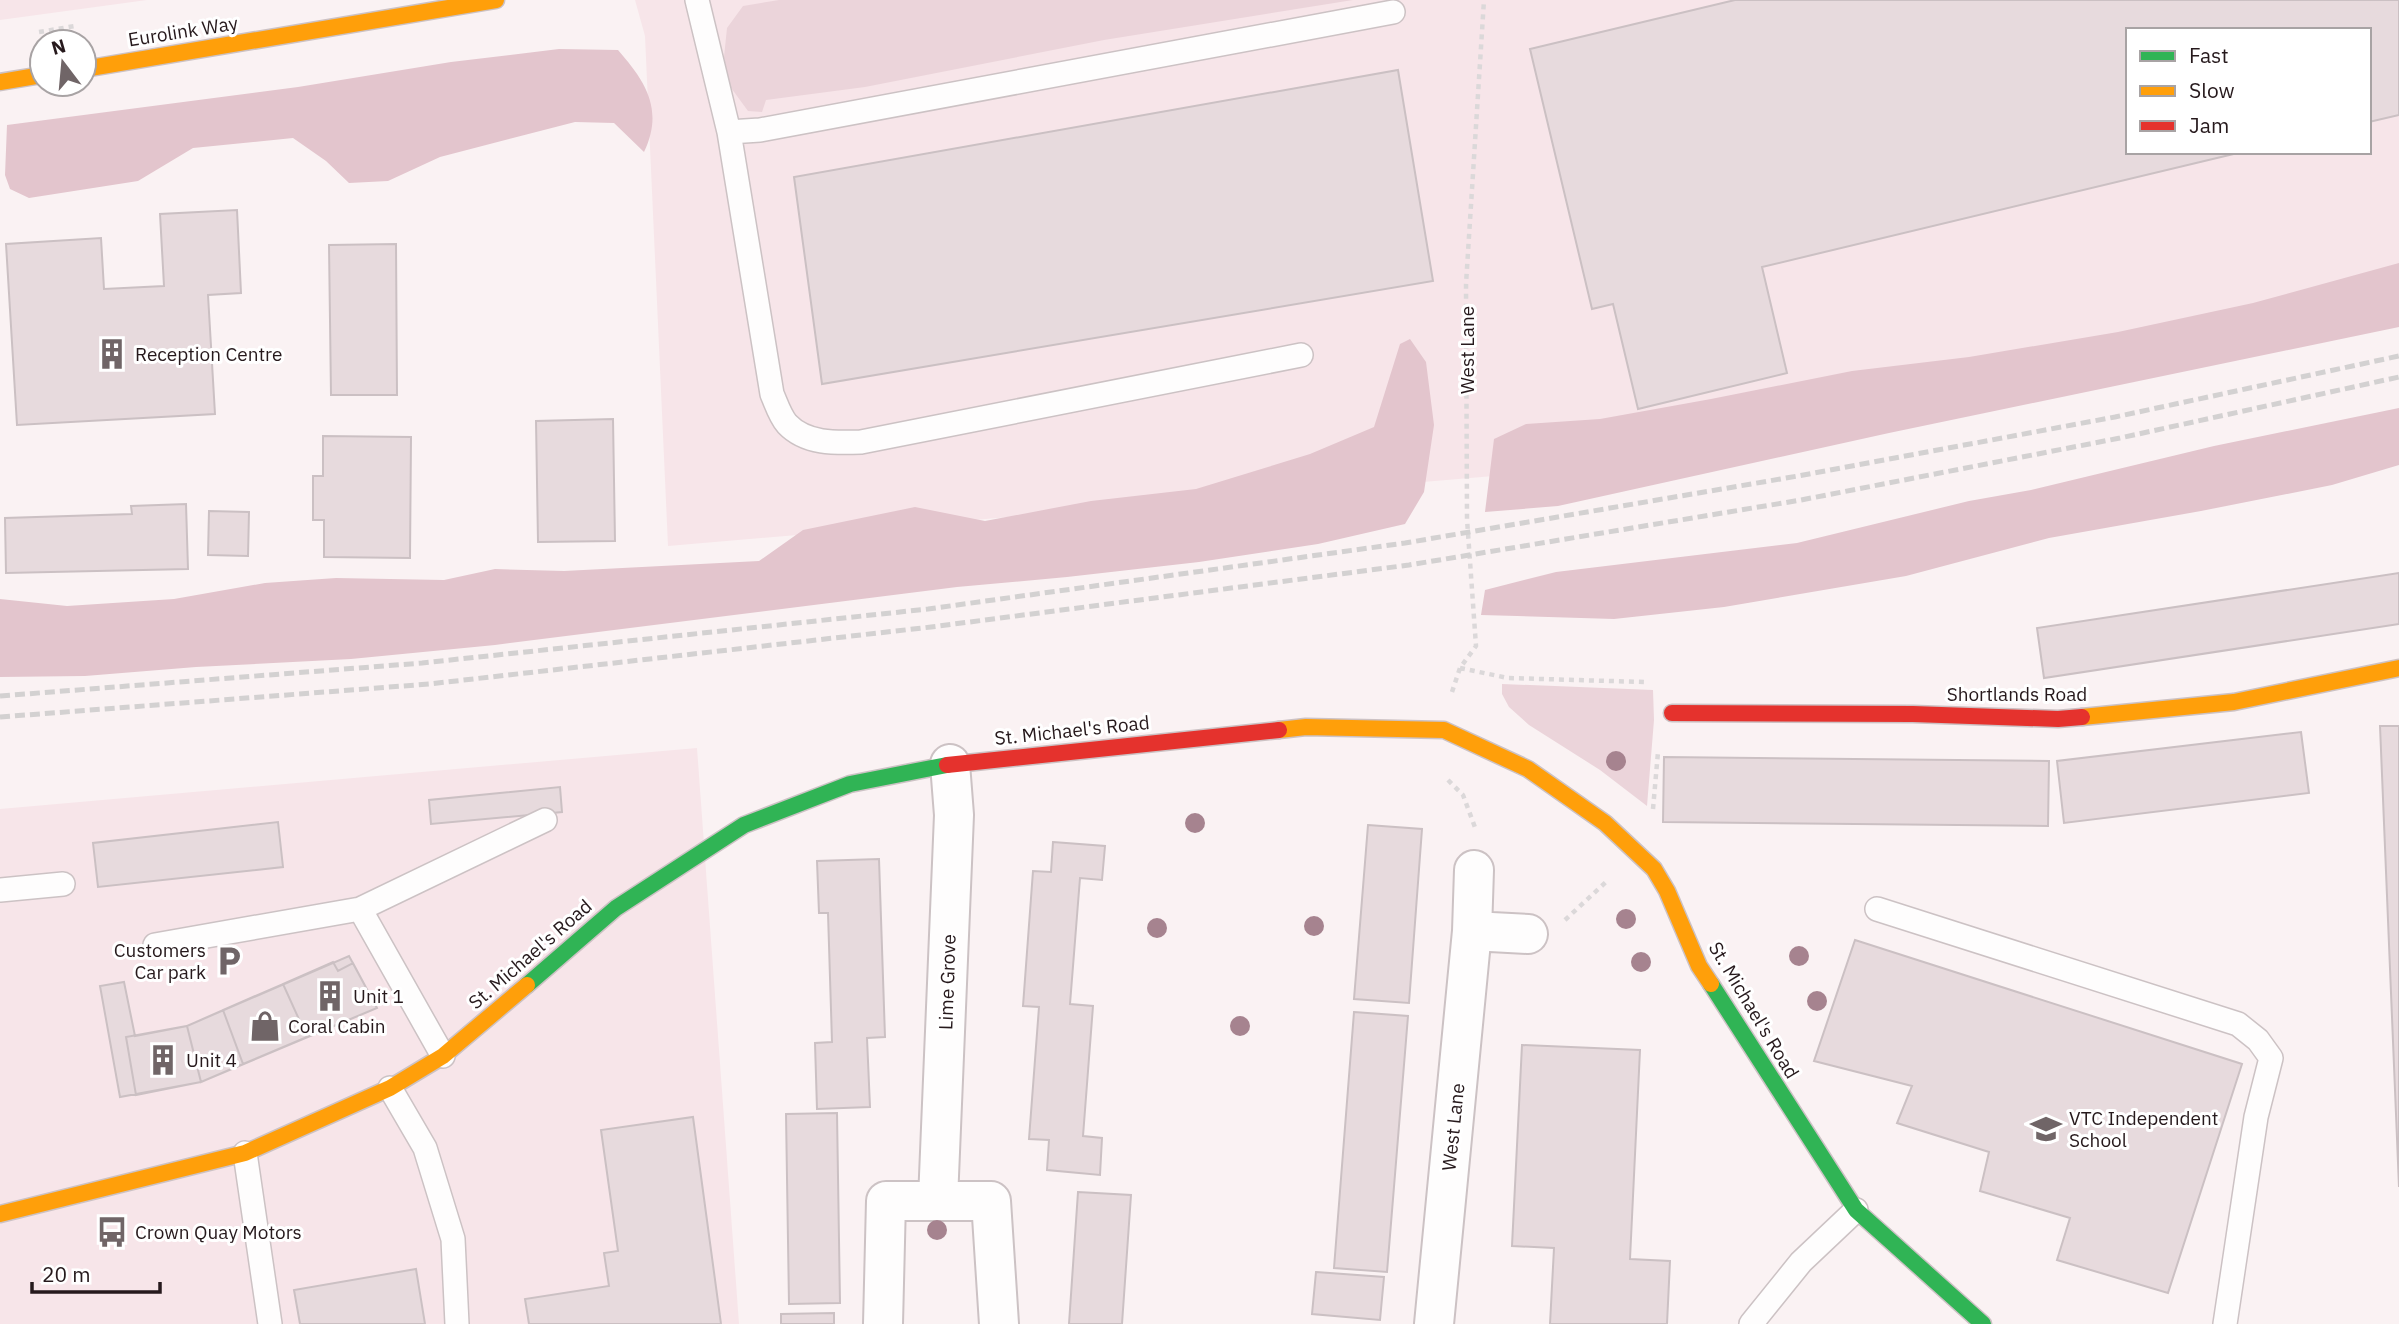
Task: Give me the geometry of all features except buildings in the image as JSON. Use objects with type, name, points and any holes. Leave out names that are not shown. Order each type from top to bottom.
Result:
[{"type":"main road","name":"Eurolink Way","points":[[98,66],[496,0]]},
{"type":"main road","points":[[0,82],[28,77]]},
{"type":"main road","name":"Shortlands Road","points":[[1672,713],[1913,714],[2058,719],[2234,702],[2399,668]]},
{"type":"main road","name":"St. Michael's Road","points":[[0,1214],[245,1153],[390,1088],[443,1056],[615,908],[744,825],[850,784],[950,764],[1306,727],[1444,730],[1528,769],[1605,823],[1654,869],[1667,891],[1699,966],[1856,1210],[1983,1324]]},
{"type":"street","name":"Lime Grove","points":[[938,1200],[954,816],[950,764]]},
{"type":"street","name":"West Lane","points":[[1434,1324],[1472,931],[1474,870]]},
{"type":"street","points":[[1472,931],[1528,934]]},
{"type":"street","points":[[883,1324],[886,1201],[938,1200],[991,1201],[999,1324]]},
{"type":"lane","points":[[698,0],[729,132],[772,394],[785,422],[804,436],[833,443],[861,442],[1301,355]]},
{"type":"lane","points":[[729,132],[760,130],[1393,12]]},
{"type":"lane","points":[[155,945],[360,909],[545,820]]},
{"type":"lane","points":[[0,890],[62,884]]},
{"type":"lane","points":[[360,909],[443,1056]]},
{"type":"lane","points":[[1877,909],[2238,1024],[2258,1040],[2272,1058],[2256,1117],[2225,1324]]},
{"type":"lane","points":[[390,1088],[425,1148],[453,1239],[457,1324]]},
{"type":"lane","points":[[245,1153],[270,1324]]},
{"type":"lane","points":[[1751,1324],[1801,1262],[1856,1210]]},
{"type":"path","name":"West Lane","points":[[1452,694],[1460,668],[1476,646],[1467,519],[1466,284],[1484,0]]},
{"type":"path","points":[[1460,668],[1508,678],[1672,683],[1672,713],[1657,752],[1652,814]]},
{"type":"path","points":[[1441,772],[1463,795],[1476,829],[1474,870]]},
{"type":"shaded area","points":[[0,0],[147,0],[0,20]]},
{"type":"shaded area","points":[[635,0],[2399,0],[2399,304],[1601,467],[668,546],[645,36]]},
{"type":"shaded area","points":[[779,0],[1353,0],[1104,40],[865,87],[766,100],[762,112],[748,111],[729,85],[724,57],[727,28],[743,6]]},
{"type":"shaded area","points":[[559,49],[618,50],[628,62],[644,85],[652,110],[650,137],[644,152],[614,123],[575,122],[440,157],[388,181],[349,183],[326,161],[293,138],[193,148],[138,181],[29,198],[10,189],[5,175],[7,125]]},
{"type":"shaded area","points":[[2399,263],[2399,327],[1889,433],[1558,506],[1485,512],[1494,439],[1526,424],[1600,419],[1852,371],[1969,357],[2118,332],[2253,303]]},
{"type":"shaded area","points":[[1410,339],[1426,362],[1434,425],[1424,492],[1405,524],[1318,544],[1199,562],[957,587],[495,645],[351,659],[85,676],[0,677],[0,599],[67,606],[174,599],[265,583],[336,578],[444,580],[495,569],[564,571],[759,561],[803,530],[915,507],[985,521],[1091,501],[1196,489],[1310,454],[1374,427],[1400,344]]},
{"type":"shaded area","points":[[2399,408],[2399,465],[2332,485],[2049,538],[1906,576],[1724,607],[1614,619],[1481,615],[1485,590],[1556,572],[1797,543],[2214,446]]},
{"type":"shaded area","points":[[1502,684],[1653,690],[1654,720],[1647,806],[1600,770],[1529,725],[1509,707],[1502,694]]},
{"type":"shaded area","points":[[697,748],[739,1324],[0,1324],[0,809]]},
{"type":"railway","points":[[0,696],[422,663],[928,609],[1405,543],[1798,476],[2115,417],[2399,356]]},
{"type":"railway","points":[[0,717],[429,684],[931,627],[1409,565],[1801,500],[2120,438],[2399,377]]},
{"type":"traffic: fast","points":[[527,985],[616,908],[744,825],[850,784],[947,765]]},
{"type":"traffic: fast","points":[[1711,984],[1856,1210],[1983,1324]]},
{"type":"traffic: slow","points":[[98,67],[496,0]]},
{"type":"traffic: slow","points":[[0,82],[28,77]]},
{"type":"traffic: slow","points":[[2082,717],[2234,702],[2399,668]]},
{"type":"traffic: slow","points":[[1279,730],[1306,727],[1444,730],[1528,769],[1605,823],[1654,869],[1667,891],[1699,966],[1711,984]]},
{"type":"traffic: slow","points":[[0,1214],[245,1153],[390,1088],[443,1056],[527,985]]},
{"type":"traffic: jam","points":[[1672,713],[1913,714],[2058,719],[2082,717]]},
{"type":"traffic: jam","points":[[947,765],[1279,730]]},
{"type":"place","name":"Reception Centre","points":[[112,354]]},
{"type":"place","name":"Customers Car park","points":[[229,961]]},
{"type":"place","name":"Unit 1","points":[[330,996]]},
{"type":"place","name":"Coral Cabin","points":[[265,1026]]},
{"type":"place","name":"Unit 4","points":[[163,1060]]},
{"type":"place","name":"VTC Independent School","points":[[2046,1129]]},
{"type":"place","name":"Crown Quay Motors","points":[[112,1232]]}]
